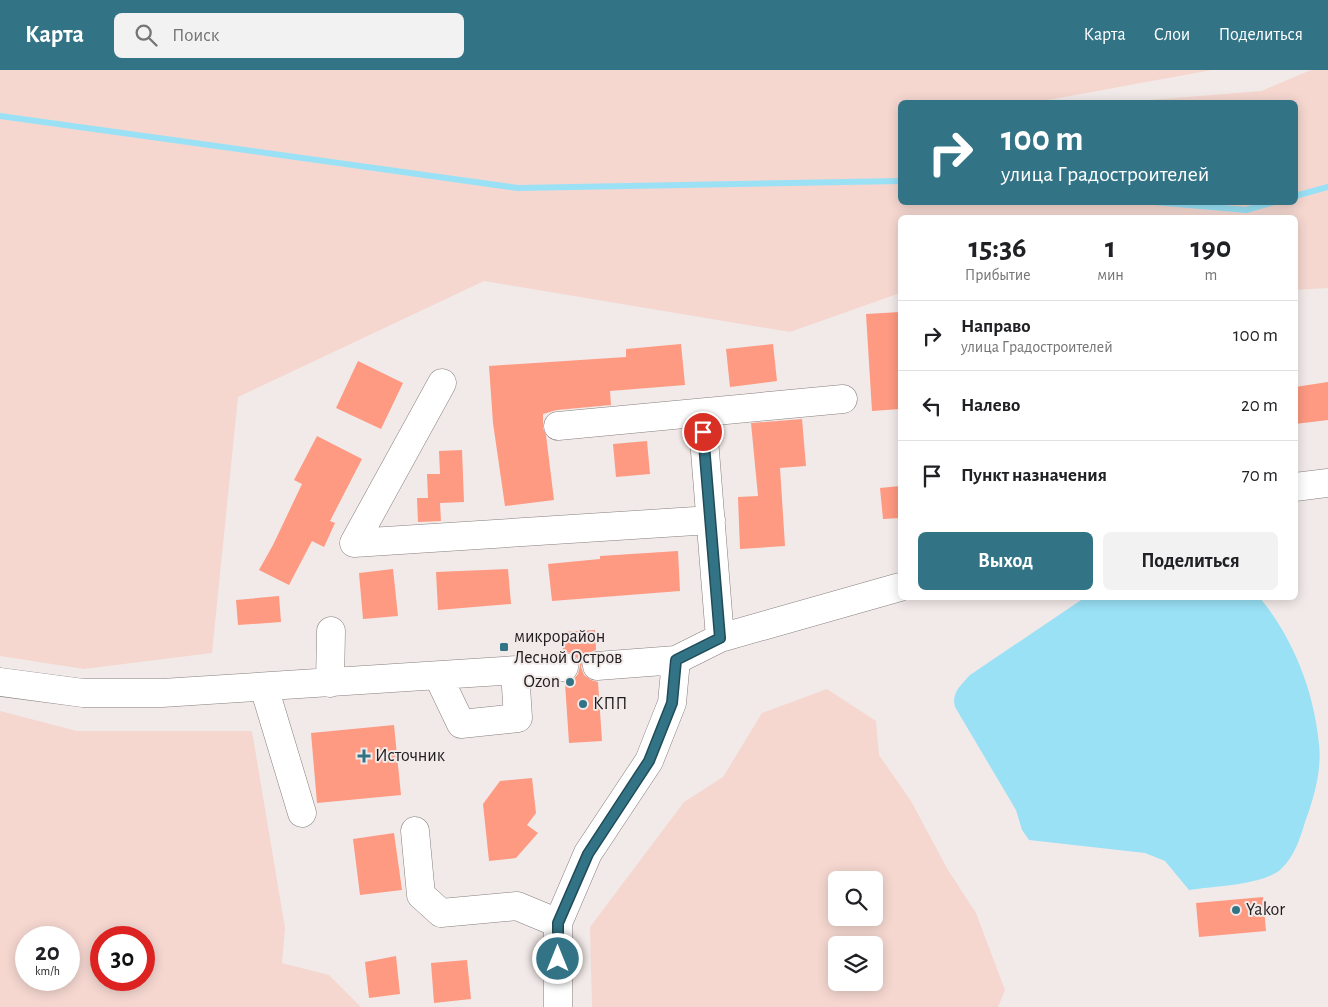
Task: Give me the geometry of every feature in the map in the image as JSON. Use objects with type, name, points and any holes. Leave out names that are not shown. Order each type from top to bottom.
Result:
[{"type":"street","points":[[442,383],[354,543],[711,520]]},
{"type":"street","points":[[558,426],[843,400]]},
{"type":"street","points":[[702,414],[720,638]]},
{"type":"street","points":[[1298,487],[1328,483]]},
{"type":"street","points":[[597,666],[676,660],[720,638],[898,588]]},
{"type":"street","points":[[330,631],[330,683]]},
{"type":"street","points":[[558,1007],[558,923],[588,854],[649,761],[672,703],[676,660]]},
{"type":"street","points":[[0,682],[74,692],[123,694],[330,683],[564,667]]},
{"type":"street","points":[[438,676],[461,724],[518,718],[515,671]]},
{"type":"street","points":[[253,687],[302,813]]},
{"type":"street","points":[[415,831],[421,895],[441,913],[517,906],[558,923]]},
{"type":"shaded area","points":[[0,70],[1212,70],[1048,100],[898,100],[898,205],[1298,205],[1298,100],[1151,100],[1261,91],[1311,70],[1328,70],[1328,288],[1298,290],[1298,215],[898,215],[898,294],[790,332],[484,281],[238,397],[212,653],[84,669],[0,656]]},
{"type":"shaded area","points":[[827,689],[876,721],[879,755],[911,801],[948,870],[976,913],[1005,990],[998,1007],[592,1007],[590,927],[684,802],[723,777],[762,713]]},
{"type":"shaded area","points":[[0,711],[77,731],[252,731],[285,928],[282,963],[329,975],[361,1007],[0,1007]]},
{"type":"water","points":[[1081,600],[1262,600],[1282,630],[1300,666],[1312,704],[1319,744],[1320,754],[1316,784],[1301,835],[1293,853],[1281,869],[1263,878],[1250,882],[1189,890],[1165,861],[1145,853],[1029,840],[1022,830],[1016,810],[955,707],[954,698],[956,693],[970,675]]},
{"type":"building","points":[[898,312],[898,409],[872,411],[866,314]]},
{"type":"building","points":[[681,344],[685,385],[610,391],[611,405],[557,410],[543,414],[543,428],[546,435],[554,500],[505,506],[493,423],[489,366],[626,357],[626,349]]},
{"type":"building","points":[[773,344],[777,381],[730,387],[726,349]]},
{"type":"building","points":[[358,361],[403,383],[381,429],[336,408]]},
{"type":"building","points":[[1328,382],[1328,420],[1298,424],[1298,387]]},
{"type":"building","points":[[802,419],[806,466],[780,468],[785,546],[740,549],[738,497],[758,496],[751,423]]},
{"type":"building","points":[[317,436],[362,459],[330,521],[335,523],[324,547],[312,541],[289,585],[259,570],[302,484],[294,480]]},
{"type":"building","points":[[647,441],[650,474],[616,477],[613,444]]},
{"type":"building","points":[[462,450],[464,502],[440,503],[441,521],[418,522],[417,498],[428,498],[427,474],[440,474],[439,451]]},
{"type":"building","points":[[898,486],[898,518],[883,519],[880,488]]},
{"type":"building","points":[[678,551],[680,591],[552,601],[548,564],[600,559],[600,556]]},
{"type":"building","points":[[393,569],[398,616],[363,619],[359,573]]},
{"type":"building","points":[[508,569],[511,604],[438,610],[436,572]]},
{"type":"building","points":[[279,596],[281,622],[238,625],[236,600]]},
{"type":"building","name":"КПП","points":[[595,630],[596,650],[588,653],[581,667],[584,675],[598,682],[602,741],[569,743],[565,683],[573,680],[578,674],[580,666],[577,658],[563,651],[562,632]]},
{"type":"building","points":[[394,725],[401,795],[317,803],[311,733]]},
{"type":"building","points":[[532,778],[536,813],[527,825],[538,833],[516,858],[489,861],[483,804],[500,781]]},
{"type":"building","points":[[394,833],[402,890],[360,895],[353,839]]},
{"type":"building","points":[[1263,897],[1266,931],[1199,937],[1196,903]]},
{"type":"building","points":[[396,956],[400,994],[369,998],[365,962]]},
{"type":"building","points":[[467,960],[471,999],[434,1003],[431,963]]},
{"type":"waterway","points":[[0,116],[518,188],[898,181]]},
{"type":"waterway","points":[[1298,195],[1328,187]]},
{"type":"waterway","points":[[1188,205],[1246,210],[1264,205]]},
{"type":"place","name":"микрорайон Лесной Остров","points":[[504,647]]},
{"type":"place","name":"Ozon","points":[[570,682]]},
{"type":"place","name":"КПП","points":[[583,704]]},
{"type":"place","name":"Источник","points":[[364,756]]},
{"type":"place","name":"Yakor","points":[[1236,910]]},
{"type":"route","points":[[558,959],[558,923],[588,854],[649,761],[672,703],[676,660],[720,638],[703,432]]}]
